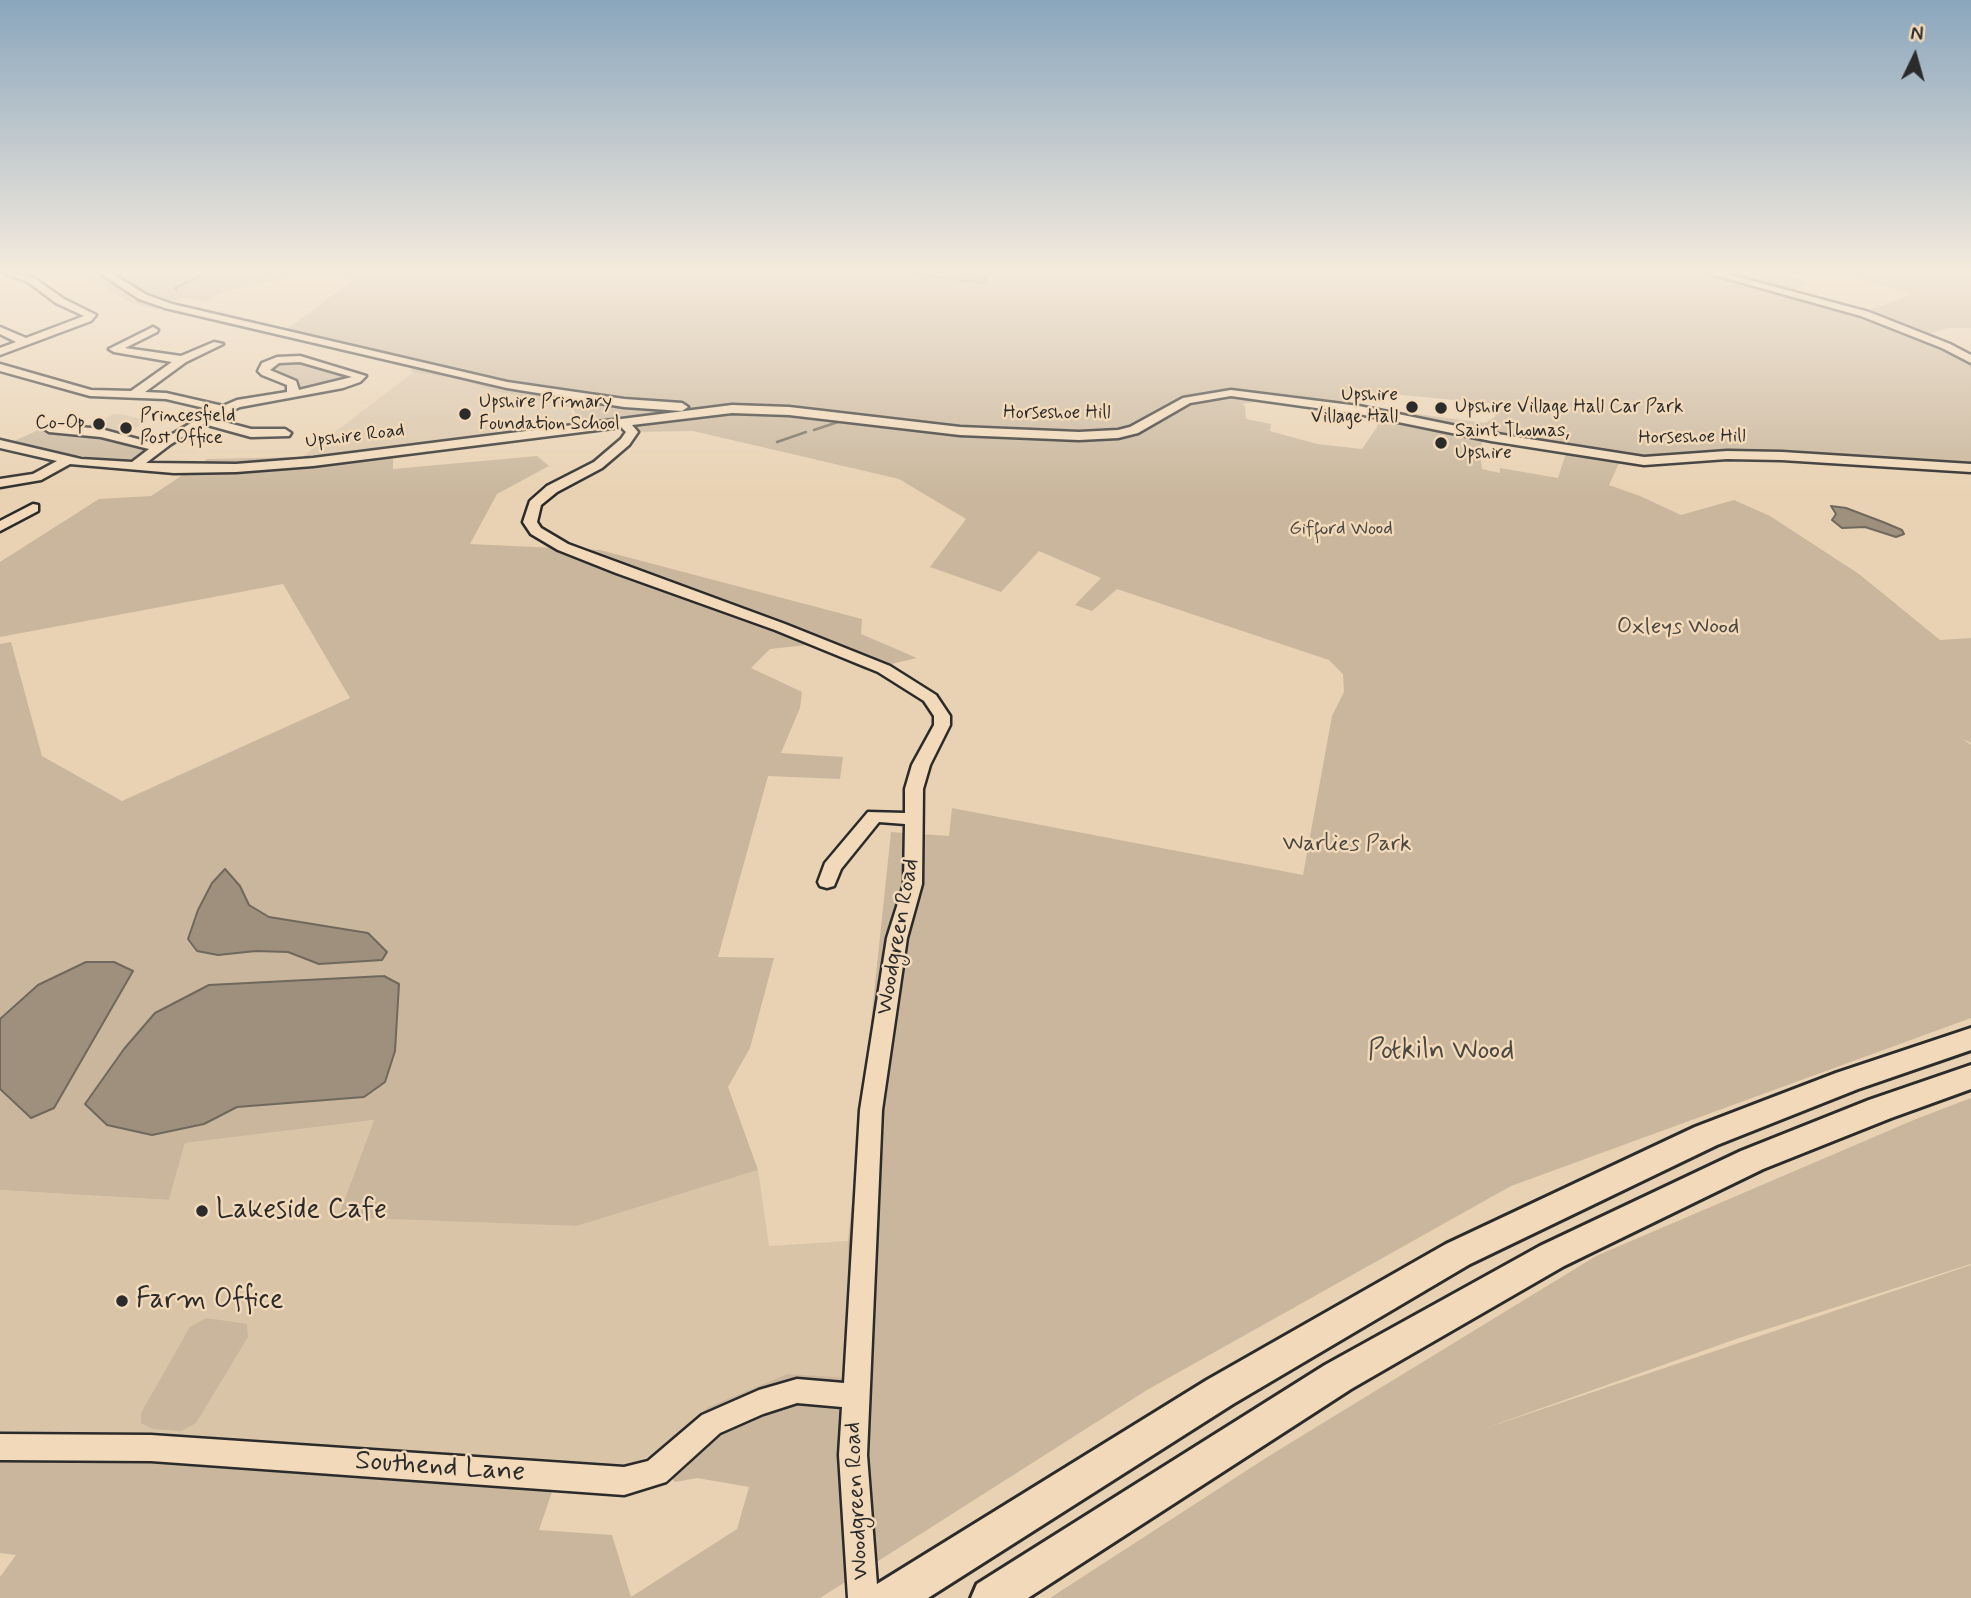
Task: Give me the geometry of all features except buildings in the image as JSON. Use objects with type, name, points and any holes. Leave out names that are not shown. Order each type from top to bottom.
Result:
[{"type":"highway","points":[[901,1592],[1231,1385],[1458,1254],[1706,1136],[1847,1081],[1971,1039]]},
{"type":"highway","points":[[991,1598],[1338,1377],[1540,1262],[1752,1160],[1880,1109],[1971,1077]]},
{"type":"street","points":[[119,347],[114,349],[182,360]]},
{"type":"street","points":[[134,394],[182,360],[214,347]]},
{"type":"street","points":[[343,347],[507,385],[624,403],[715,410]]},
{"type":"street","points":[[1947,347],[1971,360]]},
{"type":"street","points":[[134,467],[154,447],[222,410],[245,401],[339,386],[360,376],[300,359],[277,360],[265,365],[266,373],[292,383],[292,393]]},
{"type":"street","points":[[0,368],[90,393],[173,397],[222,410]]},
{"type":"street","name":"Horseshoe Hill","points":[[661,417],[715,410],[789,411],[960,431],[1079,436],[1118,434],[1134,430],[1187,400],[1200,396],[1249,394],[1359,410],[1491,437],[1644,461],[1769,455],[1971,468]]},
{"type":"street","points":[[624,403],[629,425]]},
{"type":"street","name":"Woodgreen Road","points":[[661,417],[653,424],[629,425],[598,466],[543,495],[531,511],[530,522],[536,531],[563,547],[621,570],[863,659],[922,692],[938,707],[942,725],[920,765],[914,789],[913,884],[897,938],[871,1110],[855,1396],[855,1490],[863,1598]]},
{"type":"street","points":[[202,420],[251,433],[285,433]]},
{"type":"street","name":"Upshire Road","points":[[0,444],[75,461],[134,467],[236,468],[629,425]]},
{"type":"street","points":[[49,428],[101,433],[154,447]]},
{"type":"street","name":"Upshire Road","points":[[75,461],[154,447]]},
{"type":"street","points":[[0,483],[36,477],[75,461]]},
{"type":"street","points":[[0,527],[33,508]]},
{"type":"street","points":[[827,883],[832,867],[874,816],[912,819]]},
{"type":"street","name":"Southend Lane","points":[[0,1447],[151,1448],[624,1481],[656,1472],[711,1424],[760,1403],[797,1391],[855,1396]]},
{"type":"shaded area","name":"Upshire Primary Foundation School","points":[[415,371],[568,408],[585,427],[294,463]]},
{"type":"shaded area","points":[[114,414],[148,420],[124,435],[84,427]]},
{"type":"shaded area","points":[[1831,506],[1846,508],[1883,522],[1902,530],[1904,534],[1896,537],[1865,527],[1842,528],[1832,520],[1836,514]]},
{"type":"shaded area","points":[[225,869],[240,886],[249,905],[269,917],[368,933],[387,952],[382,960],[319,964],[288,952],[256,951],[218,955],[197,951],[188,939],[198,910],[212,883]]},
{"type":"shaded area","points":[[86,962],[114,962],[133,971],[54,1108],[31,1118],[0,1089],[0,1019],[38,985]]},
{"type":"shaded area","points":[[384,976],[399,984],[395,1051],[385,1082],[364,1097],[237,1107],[204,1124],[152,1135],[107,1125],[85,1104],[124,1049],[155,1013],[209,985]]},
{"type":"shaded area","points":[[374,1120],[338,1216],[577,1226],[758,1170],[769,1246],[848,1241],[847,1379],[787,1374],[708,1407],[653,1455],[621,1467],[0,1441],[0,1190],[169,1200],[185,1143]]},
{"type":"green space","points":[[340,347],[1941,347],[1971,362],[1971,471],[1722,457],[1644,461],[1483,438],[1480,453],[1482,469],[1500,473],[1500,468],[1558,478],[1566,453],[1620,461],[1609,485],[1681,515],[1734,500],[1770,516],[1859,574],[1940,640],[1971,638],[1971,743],[1963,739],[1971,745],[1971,1018],[1511,1186],[1147,1390],[820,1598],[0,1598],[0,1577],[16,1555],[0,1553],[0,1441],[561,1465],[539,1530],[612,1535],[631,1597],[737,1529],[749,1487],[697,1478],[675,1482],[653,1455],[708,1407],[787,1374],[847,1378],[848,1241],[891,832],[949,836],[952,808],[1303,875],[1332,716],[1344,692],[1343,674],[1329,660],[1117,589],[1092,611],[1075,605],[1101,578],[1039,551],[1001,592],[930,567],[966,519],[899,479],[693,431],[632,432],[623,422],[585,427],[572,408],[494,391],[461,380],[410,371],[417,366]],"holes":[[[1352,392],[1497,404],[1495,417],[1485,423],[1401,412],[1399,415],[1377,415],[1377,427],[1362,449],[1317,444],[1270,431],[1271,424],[1246,419],[1245,406],[1242,404],[1274,399],[1344,408]]]},
{"type":"green space","points":[[278,361],[295,362],[355,376],[304,391],[298,389],[292,380],[270,372],[270,368]]},
{"type":"green space","points":[[72,426],[162,443],[138,464],[5,445],[45,427]]},
{"type":"green space","points":[[393,452],[393,469],[537,456],[549,466],[497,494],[470,544],[600,550],[862,619],[861,634],[917,658],[865,670],[807,645],[770,649],[751,668],[802,692],[800,708],[781,753],[843,757],[840,779],[768,776],[718,957],[774,958],[750,1048],[728,1087],[758,1170],[577,1226],[338,1217],[374,1120],[185,1143],[169,1200],[0,1190],[0,644],[11,642],[42,756],[122,801],[350,698],[283,584],[0,637],[0,562],[99,499],[151,496],[207,459],[303,457],[296,462]]},
{"type":"green space","points":[[1971,1098],[1971,1264],[1739,1338],[1480,1430],[1971,1265],[1971,1598],[1050,1598],[1269,1456],[1596,1256]]},
{"type":"green space","points":[[206,1318],[247,1324],[248,1337],[196,1423],[181,1431],[153,1429],[141,1423],[141,1413],[190,1327]]},
{"type":"waterway","points":[[814,430],[841,421]]},
{"type":"waterway","points":[[777,442],[806,432]]},
{"type":"place","name":"Upshire Village Hall","points":[[1412,407]]},
{"type":"place","name":"Upshire Village Hall Car Park","points":[[1441,408]]},
{"type":"place","name":"Upshire Primary Foundation School","points":[[465,414]]},
{"type":"place","name":"Co-Op","points":[[99,424]]},
{"type":"place","name":"Princesfield Post Office","points":[[126,428]]},
{"type":"place","name":"Saint Thomas, Upshire","points":[[1441,443]]},
{"type":"place","name":"Lakeside Cafe","points":[[202,1211]]},
{"type":"place","name":"Farm Office","points":[[122,1301]]},
{"type":"park label","name":"Gifford Wood","points":[[1341,530]]},
{"type":"park label","name":"Oxleys Wood","points":[[1678,628]]},
{"type":"park label","name":"Warlies Park","points":[[1347,845]]},
{"type":"park label","name":"Potkiln Wood","points":[[1441,1052]]}]
